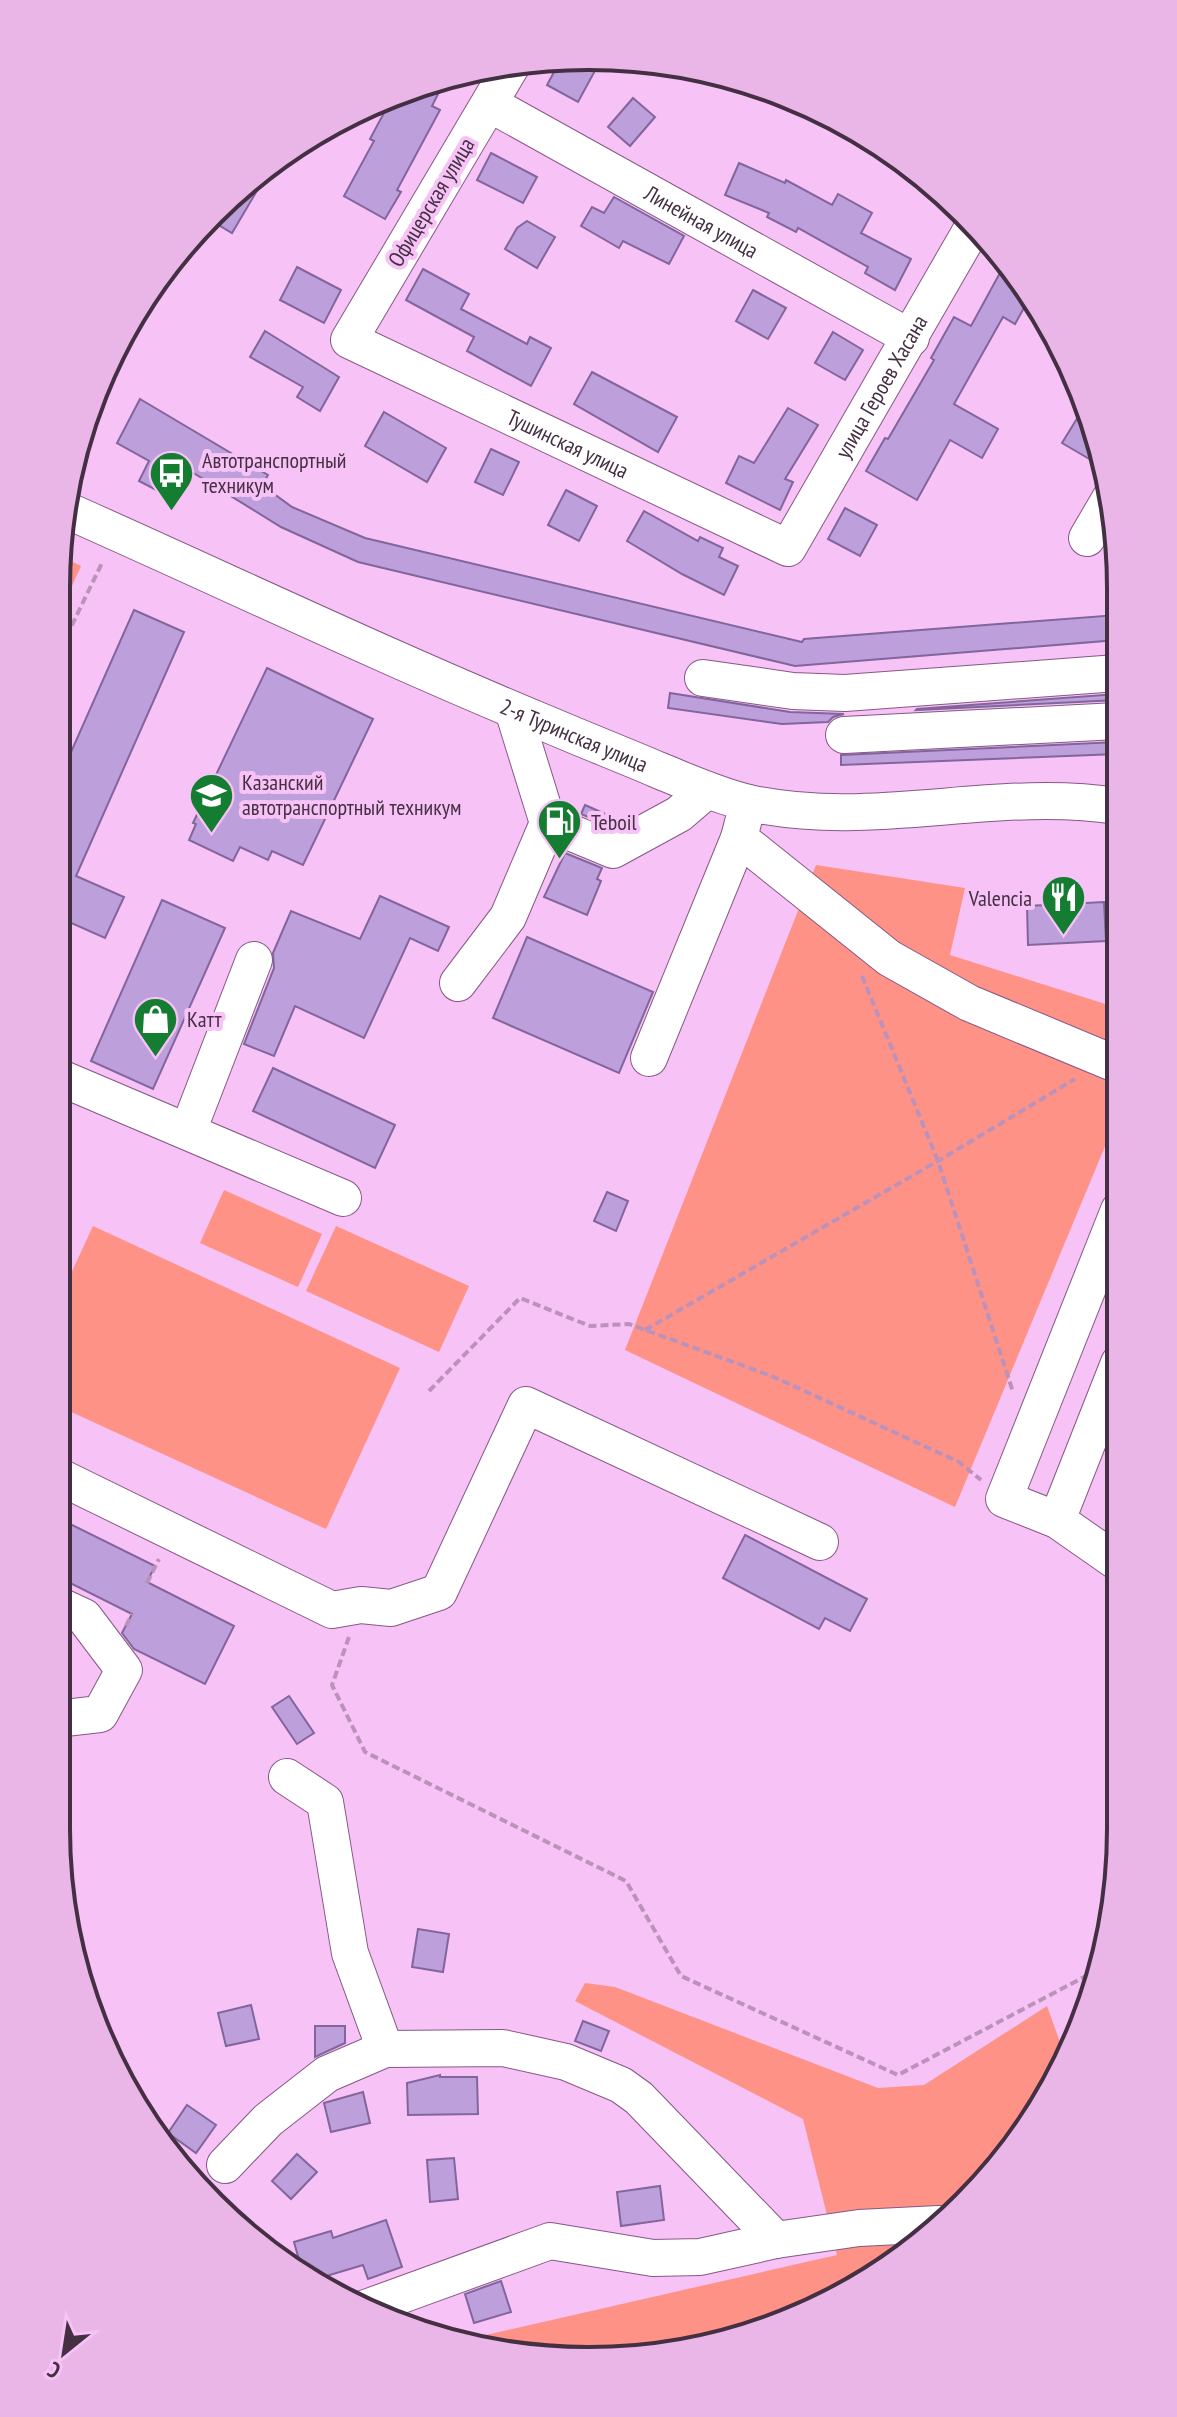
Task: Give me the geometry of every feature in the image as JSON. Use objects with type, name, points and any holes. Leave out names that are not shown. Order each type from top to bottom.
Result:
[{"type":"street","name":"Офицерская улица","points":[[349,340],[505,77]]},
{"type":"street","name":"Линейная улица","points":[[490,104],[911,338]]},
{"type":"street","name":"улица Героев Хасана","points":[[788,548],[968,236]]},
{"type":"street","name":"Тушинская улица","points":[[349,340],[788,548]]},
{"type":"street","points":[[1087,538],[1102,513]]},
{"type":"street","name":"2-я Туринская улица","points":[[75,514],[513,710],[707,790],[748,803],[804,812],[864,813],[1033,799],[1081,800],[1107,804]]},
{"type":"street","points":[[703,678],[793,691],[845,693],[1107,674]]},
{"type":"street","points":[[458,983],[508,917],[548,823],[513,710]]},
{"type":"street","points":[[844,735],[1107,722]]},
{"type":"street","points":[[548,823],[613,850],[679,814],[707,790]]},
{"type":"street","points":[[649,1058],[739,838],[748,803]]},
{"type":"street","points":[[739,838],[889,958],[969,1003],[1107,1060]]},
{"type":"street","points":[[188,1131],[254,960]]},
{"type":"street","points":[[70,1082],[343,1198]]},
{"type":"street","points":[[1107,1240],[1004,1499],[1057,1520],[1107,1555]]},
{"type":"street","points":[[1057,1520],[1107,1393]]},
{"type":"street","points":[[70,1482],[332,1610],[361,1605],[391,1608],[439,1592],[526,1405],[820,1542]]},
{"type":"street","points":[[70,1610],[84,1617],[124,1670],[100,1714],[70,1717]]},
{"type":"street","points":[[287,1777],[325,1802],[350,1953],[385,2049]]},
{"type":"street","points":[[225,2165],[268,2120],[327,2074],[385,2049],[503,2048],[566,2062],[621,2085],[639,2098],[776,2240]]},
{"type":"street","points":[[379,2303],[550,2241],[653,2258],[700,2257],[776,2240],[859,2228],[922,2225]]},
{"type":"path","points":[[70,629],[102,563]]},
{"type":"path","points":[[862,975],[938,1161],[1014,1395]]},
{"type":"path","points":[[645,1330],[1107,1065]]},
{"type":"path","points":[[429,1391],[520,1298],[590,1326],[629,1324],[774,1377],[959,1462],[1004,1499]]},
{"type":"path","points":[[361,1605],[332,1685],[365,1752],[626,1881],[681,1976],[898,2075],[1085,1977]]},
{"type":"shaded area","points":[[71,561],[81,566],[70,590]]},
{"type":"shaded area","points":[[816,865],[965,888],[950,955],[1107,1005],[1107,1141],[955,1507],[625,1350]]},
{"type":"shaded area","points":[[224,1190],[322,1234],[298,1287],[200,1243]]},
{"type":"shaded area","points":[[93,1226],[400,1368],[326,1529],[70,1411],[70,1276]]},
{"type":"shaded area","points":[[336,1226],[469,1286],[439,1352],[306,1291]]},
{"type":"shaded area","points":[[585,1983],[615,1987],[878,2088],[924,2085],[1047,2006],[1060,2044],[1020,2117],[955,2195],[877,2260],[818,2294],[787,2308],[723,2329],[656,2343],[555,2346],[482,2336],[837,2255],[803,2119],[575,2001]]},
{"type":"building","points":[[595,70],[578,102],[547,85],[555,71]]},
{"type":"building","points":[[439,93],[432,106],[440,110],[385,219],[344,196],[374,141],[370,139],[385,111]]},
{"type":"building","points":[[633,98],[655,117],[630,146],[608,127]]},
{"type":"building","points":[[491,153],[537,177],[523,203],[477,180]]},
{"type":"building","points":[[739,163],[785,183],[786,180],[832,205],[838,194],[872,213],[861,233],[911,259],[895,290],[865,273],[868,267],[798,228],[796,232],[767,217],[769,213],[725,195]]},
{"type":"building","points":[[257,190],[232,233],[219,225]]},
{"type":"building","points":[[614,197],[684,236],[669,264],[623,241],[619,248],[581,226],[592,207],[604,213]]},
{"type":"building","points":[[527,221],[555,237],[537,268],[505,249],[517,228]]},
{"type":"building","points":[[297,267],[341,290],[324,323],[280,300]]},
{"type":"building","points":[[423,269],[469,294],[461,309],[527,344],[530,337],[551,348],[531,386],[467,351],[474,337],[406,300]]},
{"type":"building","points":[[1000,273],[1024,307],[1015,324],[1003,317],[954,404],[998,429],[982,458],[950,440],[917,500],[866,471],[934,360],[931,358],[954,317],[971,326]]},
{"type":"building","points":[[753,290],[786,308],[768,339],[736,321]]},
{"type":"building","points":[[265,331],[339,377],[320,411],[297,397],[303,387],[250,357]]},
{"type":"building","points":[[833,332],[863,350],[845,380],[815,363]]},
{"type":"building","points":[[592,372],[677,417],[658,452],[574,404]]},
{"type":"building","points":[[140,399],[268,475],[262,485],[292,507],[365,538],[802,642],[804,639],[1107,616],[1107,641],[795,666],[358,562],[281,527],[174,461],[158,491],[139,481],[149,461],[117,443]]},
{"type":"building","points":[[788,408],[818,425],[785,479],[793,482],[780,510],[726,483],[739,456],[754,463]]},
{"type":"building","points":[[384,412],[446,448],[427,482],[365,446]]},
{"type":"building","points":[[1078,418],[1090,460],[1062,443]]},
{"type":"building","points":[[491,449],[519,462],[503,495],[475,482]]},
{"type":"building","points":[[566,490],[597,506],[579,541],[548,525]]},
{"type":"building","points":[[845,508],[877,525],[860,556],[828,539]]},
{"type":"building","points":[[644,511],[698,541],[700,537],[723,548],[719,557],[738,566],[724,595],[627,541]]},
{"type":"building","points":[[134,610],[184,632],[76,876],[124,897],[105,938],[70,922],[70,754]]},
{"type":"building","points":[[267,668],[373,719],[303,865],[272,851],[268,860],[240,847],[233,861],[189,840],[196,824],[193,823]]},
{"type":"building","points":[[670,693],[790,712],[844,714],[828,722],[782,724],[668,708]]},
{"type":"building","points":[[1107,695],[1107,700],[917,709]]},
{"type":"building","points":[[1107,742],[1107,754],[841,765],[841,755]]},
{"type":"building","points":[[585,805],[621,822],[612,827],[581,814]]},
{"type":"building","points":[[565,853],[602,868],[597,879],[601,881],[587,915],[544,897]]},
{"type":"building","points":[[380,896],[449,927],[438,951],[410,938],[364,1038],[295,1006],[274,1056],[244,1044],[274,968],[273,953],[291,911],[360,939]]},
{"type":"building","points":[[162,900],[225,928],[153,1089],[91,1061]]},
{"type":"building","points":[[1104,902],[1106,941],[1028,945],[1027,906]]},
{"type":"building","points":[[527,937],[653,992],[619,1073],[493,1018]]},
{"type":"building","points":[[273,1068],[395,1125],[375,1168],[253,1111]]},
{"type":"building","points":[[607,1192],[628,1201],[616,1231],[594,1221]]},
{"type":"building","points":[[70,1524],[155,1566],[147,1582],[234,1626],[205,1684],[134,1649],[122,1633],[132,1614],[70,1583]]},
{"type":"building","points":[[745,1535],[867,1599],[850,1631],[825,1618],[819,1629],[723,1578]]},
{"type":"building","points":[[289,1696],[314,1733],[297,1744],[272,1707]]},
{"type":"building","points":[[418,1929],[449,1934],[443,1972],[412,1967]]},
{"type":"building","points":[[251,2005],[259,2039],[226,2046],[218,2013]]},
{"type":"building","points":[[583,2021],[609,2031],[601,2051],[575,2041]]},
{"type":"building","points":[[315,2026],[345,2026],[345,2043],[315,2057]]},
{"type":"building","points":[[440,2075],[477,2077],[478,2114],[408,2115],[407,2083]]},
{"type":"building","points":[[363,2092],[370,2123],[331,2132],[324,2103]]},
{"type":"building","points":[[187,2105],[216,2125],[196,2153],[168,2132]]},
{"type":"building","points":[[297,2154],[317,2172],[291,2199],[272,2181]]},
{"type":"building","points":[[454,2158],[458,2199],[430,2202],[427,2160]]},
{"type":"building","points":[[660,2186],[664,2220],[621,2226],[617,2192]]},
{"type":"building","points":[[386,2220],[402,2267],[368,2279],[363,2265],[326,2276],[299,2259],[294,2242],[331,2231],[333,2238]]},
{"type":"building","points":[[501,2281],[511,2312],[474,2323],[465,2294]]},
{"type":"place","name":"Автотранспортный техникум","points":[[171,512]]},
{"type":"place","name":"Казанский автотранспортный техникум","points":[[211,834]]},
{"type":"place","name":"Teboil","points":[[560,861]]},
{"type":"place","name":"Valencia","points":[[1063,937]]},
{"type":"place","name":"Катт","points":[[156,1058]]}]
